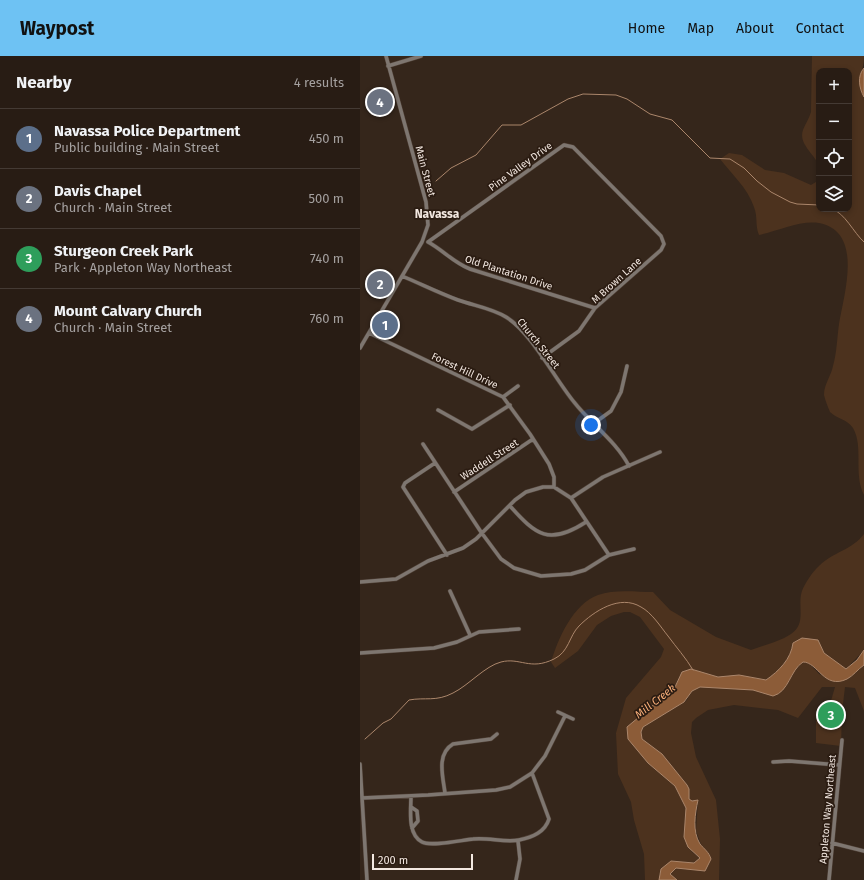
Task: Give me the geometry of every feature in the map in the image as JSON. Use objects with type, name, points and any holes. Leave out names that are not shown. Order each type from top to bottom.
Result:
[{"type":"street","name":"Main Street","points":[[360,348],[423,240],[428,225],[428,209],[386,56]]},
{"type":"street","points":[[388,66],[421,56]]},
{"type":"street","name":"Pine Valley Drive","points":[[428,242],[559,147],[569,145],[615,188],[661,236],[664,244]]},
{"type":"street","name":"Old Plantation Drive","points":[[423,240],[428,242],[457,264],[595,308]]},
{"type":"street","name":"M Brown Lane","points":[[542,358],[579,331],[595,308],[661,250],[664,244]]},
{"type":"street","name":"Church Street","points":[[402,276],[460,300],[485,307],[507,318],[519,328],[573,401],[593,424],[618,448],[629,466]]},
{"type":"street","name":"Forest Hill Drive","points":[[369,333],[503,397],[533,439],[554,477],[554,487]]},
{"type":"street","points":[[593,424],[611,411],[620,392],[627,366]]},
{"type":"street","points":[[503,397],[518,386]]},
{"type":"street","points":[[438,410],[472,429],[510,405]]},
{"type":"street","name":"Waddell Street","points":[[454,492],[533,439]]},
{"type":"street","points":[[423,444],[481,532],[501,559],[521,572],[542,576],[561,576],[578,573],[609,555],[634,549]]},
{"type":"street","points":[[571,498],[590,484],[660,452]]},
{"type":"street","points":[[435,463],[405,482],[403,487],[447,555]]},
{"type":"street","points":[[360,582],[396,579],[423,563],[447,555],[469,544],[526,492],[543,487],[554,487],[571,498],[609,555]]},
{"type":"street","points":[[510,506],[525,523],[536,531],[550,535],[562,535],[586,522]]},
{"type":"street","points":[[450,591],[470,635]]},
{"type":"street","points":[[360,653],[434,648],[456,642],[470,635],[488,630],[519,629]]},
{"type":"street","points":[[558,712],[573,719]]},
{"type":"street","points":[[362,798],[496,790],[510,787],[532,773],[545,756],[565,716]]},
{"type":"street","points":[[445,793],[443,755],[448,747],[453,744],[491,739],[497,734]]},
{"type":"street","name":"Appleton Way Northeast","points":[[829,880],[842,740]]},
{"type":"street","points":[[773,762],[789,761],[839,765]]},
{"type":"street","points":[[360,764],[367,880]]},
{"type":"street","points":[[411,796],[412,828],[414,835],[422,842],[431,843],[475,838],[518,841],[542,832],[547,826],[549,819],[532,773]]},
{"type":"street","points":[[516,880],[520,860],[518,841]]},
{"type":"street","points":[[832,843],[864,851]]},
{"type":"shaded area","points":[[812,56],[864,56],[860,81],[864,97],[864,495],[859,478],[858,444],[856,435],[851,425],[830,412],[824,395],[825,387],[834,361],[847,281],[848,265],[842,238],[833,229],[819,223],[812,222],[797,224],[759,235],[756,214],[748,193],[720,159],[729,153],[742,155],[765,170],[784,173],[811,185],[816,182],[816,212],[852,212],[852,68],[816,68],[816,160],[805,144],[802,135],[811,112]]},
{"type":"shaded area","points":[[864,68],[864,97],[861,90],[860,75]]},
{"type":"shaded area","points":[[864,534],[864,650],[846,669],[829,658],[822,650],[818,641],[793,643],[790,654],[784,664],[766,680],[744,676],[718,677],[710,675],[680,675],[675,687],[632,723],[628,739],[648,763],[675,786],[686,808],[684,837],[692,852],[700,858],[694,863],[675,861],[659,875],[659,880],[645,880],[644,854],[634,820],[631,802],[618,774],[616,733],[626,698],[661,657],[664,649],[640,617],[630,612],[624,612],[611,616],[597,625],[578,651],[555,668],[551,662],[562,633],[568,623],[581,606],[598,595],[618,591],[653,592],[670,610],[716,637],[751,650],[782,639],[796,630],[800,620],[802,591],[812,574],[824,561],[854,544]]},
{"type":"shaded area","points":[[802,638],[818,640],[824,653],[846,669],[857,660],[864,650],[864,665],[849,678],[833,681],[822,675],[813,666],[803,662],[795,670],[783,690],[773,696],[753,690],[700,687],[692,691],[684,702],[643,727],[641,732],[642,739],[662,754],[687,785],[689,789],[689,799],[692,801],[698,800],[695,817],[697,839],[708,852],[711,859],[705,871],[676,868],[670,874],[677,880],[659,880],[661,869],[671,861],[694,863],[700,858],[688,847],[684,837],[686,808],[675,786],[648,763],[628,739],[627,727],[675,687],[682,672],[691,669],[718,677],[739,675],[766,680],[784,664],[790,654],[793,643]]},
{"type":"shaded area","points":[[803,662],[810,664],[819,674],[838,681],[849,678],[864,665],[864,711],[855,688],[845,687],[842,712],[841,746],[816,743],[816,719],[828,711],[835,687],[822,687],[798,718],[778,710],[734,705],[708,710],[696,718],[692,722],[691,733],[696,757],[716,800],[720,839],[719,880],[677,880],[670,874],[675,868],[690,868],[703,871],[702,847],[696,831],[698,800],[692,801],[689,799],[689,789],[687,785],[662,754],[642,739],[641,732],[643,727],[686,701],[692,691],[700,687],[725,687],[756,690],[785,687],[795,668]]},
{"type":"waterway","points":[[436,181],[451,168],[476,155],[502,125],[521,125],[568,99],[583,94],[616,95],[627,99],[650,114],[672,120],[710,158],[730,159],[744,168],[771,192],[790,202],[797,204],[816,205]]},
{"type":"waterway","points":[[838,212],[864,242]]},
{"type":"waterway","points":[[365,739],[383,723],[391,719],[409,700],[447,696],[459,690],[489,667],[501,662],[514,661],[538,664],[554,659],[563,652],[576,630],[585,620],[600,610],[616,603],[633,603],[649,613],[693,670]]},
{"type":"place","name":"Mount Calvary Church","points":[[380,102]]},
{"type":"place","name":"Davis Chapel","points":[[380,284]]},
{"type":"place","name":"Navassa Police Department","points":[[385,325]]},
{"type":"place","name":"Sturgeon Creek Park","points":[[831,715]]},
{"type":"district","name":"Navassa","points":[[437,214]]},
{"type":"water label","name":"Mill Creek","points":[[655,701]]}]
